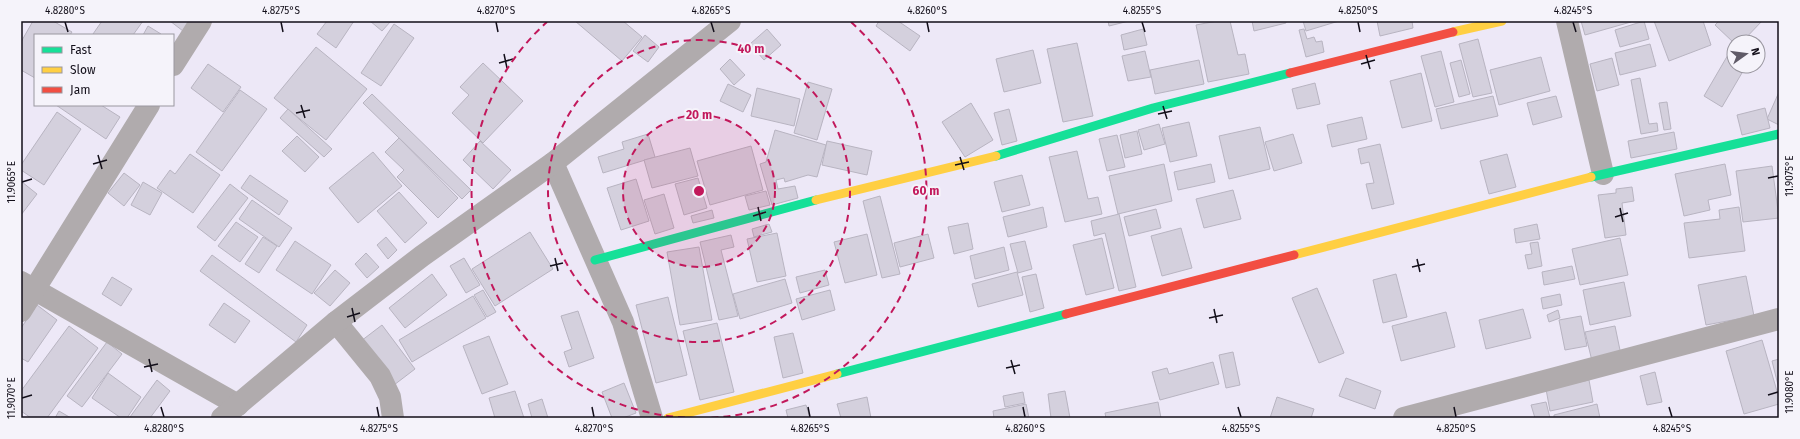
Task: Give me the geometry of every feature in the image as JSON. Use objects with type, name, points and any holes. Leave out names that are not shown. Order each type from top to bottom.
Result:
[{"type":"street","points":[[174,63],[201,21]]},
{"type":"street","points":[[28,286],[230,411],[336,322],[422,256],[553,162],[730,21]]},
{"type":"street","points":[[595,260],[847,192],[989,158],[1153,108],[1502,21]]},
{"type":"street","points":[[1567,21],[1603,174]]},
{"type":"street","points":[[21,311],[28,286],[147,106]]},
{"type":"street","points":[[668,418],[1603,174],[1779,134]]},
{"type":"street","points":[[553,162],[623,322],[652,418]]},
{"type":"street","points":[[1404,418],[1779,319]]},
{"type":"street","points":[[336,322],[380,376],[390,397],[393,418]]},
{"type":"building","points":[[33,21],[53,21],[72,32],[71,34],[34,34],[34,77],[21,70],[21,42]]},
{"type":"building","points":[[102,21],[143,21],[134,34],[93,34]]},
{"type":"building","points":[[170,21],[190,21],[183,31]]},
{"type":"building","points":[[327,21],[354,21],[336,48],[317,34]]},
{"type":"building","points":[[370,21],[391,21],[382,31]]},
{"type":"building","points":[[575,21],[623,21],[642,37],[622,61]]},
{"type":"building","points":[[879,21],[898,21],[920,36],[910,51],[876,26]]},
{"type":"building","points":[[1108,21],[1129,21],[1109,26]]},
{"type":"building","points":[[1217,21],[1230,21],[1238,55],[1245,54],[1249,74],[1208,82],[1196,25]]},
{"type":"building","points":[[1252,21],[1286,21],[1286,23],[1254,31]]},
{"type":"building","points":[[1303,21],[1339,21],[1306,31]]},
{"type":"building","points":[[1377,21],[1412,21],[1413,28],[1380,36]]},
{"type":"building","points":[[1581,21],[1631,21],[1631,22],[1585,35]]},
{"type":"building","points":[[1644,21],[1649,39],[1620,47],[1615,30]]},
{"type":"building","points":[[1654,21],[1703,21],[1711,45],[1669,61]]},
{"type":"building","points":[[1719,21],[1762,21],[1750,34],[1726,34],[1726,35],[1715,25]]},
{"type":"building","points":[[394,24],[414,38],[381,86],[361,73]]},
{"type":"building","points":[[148,26],[161,34],[144,34]]},
{"type":"building","points":[[767,29],[781,45],[764,60],[750,44]]},
{"type":"building","points":[[1143,29],[1147,45],[1124,50],[1121,35]]},
{"type":"building","points":[[1304,29],[1307,39],[1314,37],[1316,42],[1322,41],[1324,52],[1306,57],[1299,30]]},
{"type":"building","points":[[645,35],[659,47],[648,62],[633,51]]},
{"type":"building","points":[[1478,39],[1492,93],[1473,97],[1459,44]]},
{"type":"building","points":[[1077,43],[1093,116],[1063,122],[1047,49]]},
{"type":"building","points":[[1650,44],[1656,66],[1620,75],[1615,53]]},
{"type":"building","points":[[316,47],[367,89],[326,140],[274,98]]},
{"type":"building","points":[[1033,50],[1041,83],[1004,92],[996,59]]},
{"type":"building","points":[[1145,51],[1151,77],[1128,81],[1122,56]]},
{"type":"building","points":[[1441,51],[1454,102],[1435,107],[1421,56]]},
{"type":"building","points":[[1541,57],[1550,91],[1499,105],[1490,70]]},
{"type":"building","points":[[1612,58],[1619,85],[1597,91],[1590,64]]},
{"type":"building","points":[[1726,58],[1726,74],[1741,74],[1722,107],[1704,96]]},
{"type":"building","points":[[730,59],[745,75],[734,85],[720,69]]},
{"type":"building","points":[[1199,60],[1204,84],[1155,94],[1150,70]]},
{"type":"building","points":[[1461,60],[1470,94],[1459,97],[1450,63]]},
{"type":"building","points":[[483,63],[523,101],[483,143],[452,113],[469,95],[460,87]]},
{"type":"building","points":[[208,64],[241,87],[223,112],[191,88]]},
{"type":"building","points":[[1421,73],[1432,121],[1402,128],[1390,81]]},
{"type":"building","points":[[1640,78],[1649,124],[1657,123],[1658,131],[1641,134],[1631,80]]},
{"type":"building","points":[[808,82],[832,89],[817,140],[794,133]]},
{"type":"building","points":[[1315,83],[1320,104],[1297,109],[1292,89]]},
{"type":"building","points":[[728,84],[751,95],[743,112],[720,101]]},
{"type":"building","points":[[757,88],[800,99],[794,126],[751,116]]},
{"type":"building","points":[[240,90],[267,109],[222,171],[196,152]]},
{"type":"building","points":[[1779,92],[1779,125],[1767,119]]},
{"type":"building","points":[[372,94],[471,190],[462,199],[363,103]]},
{"type":"building","points":[[1493,96],[1498,116],[1441,129],[1436,109]]},
{"type":"building","points":[[1556,96],[1562,117],[1533,125],[1527,103]]},
{"type":"building","points":[[1667,102],[1671,129],[1664,130],[1659,103]]},
{"type":"building","points":[[971,103],[993,140],[965,157],[942,122]]},
{"type":"building","points":[[57,106],[103,106],[120,117],[106,139]]},
{"type":"building","points":[[1765,108],[1770,128],[1742,135],[1737,115]]},
{"type":"building","points":[[288,109],[332,149],[324,157],[280,118]]},
{"type":"building","points":[[1009,109],[1017,141],[1002,145],[994,113]]},
{"type":"building","points":[[57,112],[81,129],[44,185],[21,170],[21,165]]},
{"type":"building","points":[[1362,117],[1367,139],[1332,147],[1327,125]]},
{"type":"building","points":[[1189,122],[1197,156],[1170,162],[1162,128]]},
{"type":"building","points":[[1159,124],[1165,144],[1144,150],[1138,130]]},
{"type":"building","points":[[1260,127],[1270,169],[1229,179],[1219,136]]},
{"type":"building","points":[[775,130],[826,145],[817,177],[808,175],[785,182],[784,178],[776,180],[778,189],[795,186],[798,198],[772,205],[760,164],[766,162]]},
{"type":"building","points":[[1137,131],[1142,154],[1125,158],[1120,135]]},
{"type":"building","points":[[1674,132],[1677,149],[1631,158],[1628,141]]},
{"type":"building","points":[[648,134],[655,157],[603,173],[598,157],[624,149],[622,142]]},
{"type":"building","points":[[1293,134],[1302,163],[1274,171],[1265,142]]},
{"type":"building","points":[[1117,135],[1125,167],[1107,171],[1099,139]]},
{"type":"building","points":[[297,136],[319,157],[305,172],[282,151]]},
{"type":"building","points":[[399,138],[458,198],[438,218],[397,177],[404,170],[385,152]]},
{"type":"building","points":[[480,141],[511,170],[493,189],[463,160]]},
{"type":"building","points":[[827,141],[872,151],[867,175],[822,165]]},
{"type":"building","points":[[1380,144],[1394,204],[1372,209],[1366,184],[1374,183],[1369,162],[1361,164],[1358,149]]},
{"type":"building","points":[[751,146],[763,190],[710,205],[697,161]]},
{"type":"building","points":[[690,148],[698,176],[652,188],[644,160]]},
{"type":"building","points":[[1077,151],[1088,199],[1098,197],[1102,214],[1065,222],[1049,157]]},
{"type":"building","points":[[373,152],[402,186],[358,223],[329,188]]},
{"type":"building","points":[[190,154],[220,175],[193,213],[157,188],[170,170],[175,174]]},
{"type":"building","points":[[1507,154],[1516,187],[1489,194],[1480,161]]},
{"type":"building","points":[[1164,164],[1172,201],[1118,214],[1109,176]]},
{"type":"building","points":[[1211,164],[1215,182],[1178,190],[1174,172]]},
{"type":"building","points":[[1725,164],[1731,195],[1708,200],[1710,210],[1684,216],[1675,174]]},
{"type":"building","points":[[1772,166],[1779,218],[1743,222],[1736,171]]},
{"type":"building","points":[[124,173],[140,185],[124,206],[108,193]]},
{"type":"building","points":[[250,175],[288,201],[279,215],[241,188]]},
{"type":"building","points":[[1022,175],[1030,205],[1002,212],[994,182]]},
{"type":"building","points":[[698,178],[707,208],[684,215],[675,184]]},
{"type":"building","points":[[636,179],[649,221],[621,230],[607,188]]},
{"type":"building","points":[[22,182],[37,194],[21,215],[21,183]]},
{"type":"building","points":[[143,182],[162,193],[150,215],[131,205]]},
{"type":"building","points":[[230,184],[248,198],[215,241],[197,227]]},
{"type":"building","points":[[1632,187],[1634,201],[1622,203],[1626,235],[1605,238],[1598,195],[1616,193],[1616,189]]},
{"type":"building","points":[[1233,190],[1241,219],[1204,228],[1196,199]]},
{"type":"building","points":[[766,191],[770,205],[749,210],[745,196]]},
{"type":"building","points":[[399,192],[427,223],[405,243],[377,211]]},
{"type":"building","points":[[664,194],[674,228],[655,234],[644,200]]},
{"type":"building","points":[[880,196],[900,274],[882,278],[863,201]]},
{"type":"building","points":[[252,200],[292,228],[279,247],[239,219]]},
{"type":"building","points":[[1043,207],[1047,227],[1008,237],[1003,217]]},
{"type":"building","points":[[1739,207],[1745,251],[1689,258],[1684,223],[1720,219],[1719,210]]},
{"type":"building","points":[[1156,209],[1161,228],[1129,236],[1124,217]]},
{"type":"building","points":[[712,210],[714,218],[693,223],[691,216]]},
{"type":"building","points":[[1119,214],[1136,287],[1119,291],[1105,233],[1094,236],[1091,221]]},
{"type":"building","points":[[236,222],[258,237],[240,262],[218,246]]},
{"type":"building","points":[[968,223],[973,249],[954,254],[948,227]]},
{"type":"building","points":[[769,224],[772,232],[754,237],[752,229]]},
{"type":"building","points":[[1537,224],[1540,239],[1516,243],[1514,229]]},
{"type":"building","points":[[1181,228],[1192,268],[1162,276],[1151,236]]},
{"type":"building","points":[[530,232],[553,269],[495,306],[472,269]]},
{"type":"building","points":[[777,233],[786,276],[757,282],[747,239]]},
{"type":"building","points":[[867,234],[877,275],[845,283],[834,242]]},
{"type":"building","points":[[928,234],[934,258],[900,267],[894,243]]},
{"type":"building","points":[[731,235],[734,247],[721,250],[738,316],[719,320],[700,242]]},
{"type":"building","points":[[263,237],[277,246],[259,273],[245,264]]},
{"type":"building","points":[[386,237],[397,250],[388,259],[377,245]]},
{"type":"building","points":[[1102,238],[1114,288],[1086,295],[1073,245]]},
{"type":"building","points":[[1620,238],[1628,275],[1580,285],[1572,249]]},
{"type":"building","points":[[295,241],[331,265],[312,294],[276,270]]},
{"type":"building","points":[[1025,241],[1032,269],[1018,273],[1010,244]]},
{"type":"building","points":[[1538,242],[1542,266],[1528,269],[1525,255],[1532,254],[1530,243]]},
{"type":"building","points":[[699,247],[712,320],[680,325],[667,252]]},
{"type":"building","points":[[1004,247],[1009,270],[975,279],[970,256]]},
{"type":"building","points":[[366,253],[379,267],[367,278],[355,264]]},
{"type":"building","points":[[212,255],[307,325],[296,342],[200,271]]},
{"type":"building","points":[[464,258],[480,285],[466,293],[450,266]]},
{"type":"building","points":[[1572,266],[1575,279],[1544,285],[1542,272]]},
{"type":"building","points":[[335,270],[350,283],[330,306],[314,293]]},
{"type":"building","points":[[825,270],[829,285],[800,293],[796,277]]},
{"type":"building","points":[[1017,272],[1023,295],[978,307],[972,284]]},
{"type":"building","points":[[432,274],[447,295],[405,328],[389,308]]},
{"type":"building","points":[[1036,274],[1044,308],[1030,312],[1022,277]]},
{"type":"building","points":[[1396,274],[1407,317],[1383,323],[1373,280]]},
{"type":"building","points":[[1746,276],[1754,316],[1706,325],[1698,285]]},
{"type":"building","points":[[112,277],[132,289],[121,306],[102,294]]},
{"type":"building","points":[[785,279],[792,303],[740,319],[733,294]]},
{"type":"building","points":[[1624,282],[1631,316],[1590,325],[1583,290]]},
{"type":"building","points":[[1317,288],[1344,353],[1319,363],[1292,298]]},
{"type":"building","points":[[483,290],[496,312],[487,317],[474,295]]},
{"type":"building","points":[[830,290],[835,310],[802,320],[796,299]]},
{"type":"building","points":[[1560,294],[1562,305],[1543,309],[1541,298]]},
{"type":"building","points":[[473,296],[486,318],[412,362],[399,340]]},
{"type":"building","points":[[668,297],[687,375],[656,383],[636,305]]},
{"type":"building","points":[[224,303],[250,321],[235,343],[209,325]]},
{"type":"building","points":[[37,305],[57,320],[28,362],[21,358],[21,328]]},
{"type":"building","points":[[1523,309],[1531,338],[1486,349],[1479,320]]},
{"type":"building","points":[[1558,310],[1560,318],[1549,322],[1547,315]]},
{"type":"building","points":[[578,311],[594,358],[569,367],[564,352],[572,349],[561,316]]},
{"type":"building","points":[[1446,312],[1455,347],[1401,361],[1392,326]]},
{"type":"building","points":[[1581,316],[1587,346],[1565,350],[1559,320]]},
{"type":"building","points":[[717,323],[734,392],[700,400],[683,331]]},
{"type":"building","points":[[382,325],[415,369],[394,385],[361,341]]},
{"type":"building","points":[[69,326],[98,348],[47,418],[31,418],[21,411],[21,391]]},
{"type":"building","points":[[1615,326],[1621,355],[1592,361],[1585,332]]},
{"type":"building","points":[[793,333],[803,373],[783,378],[774,337]]},
{"type":"building","points":[[489,336],[508,384],[482,394],[463,346]]},
{"type":"building","points":[[1762,340],[1779,398],[1779,404],[1744,414],[1726,351]]},
{"type":"building","points":[[107,342],[122,354],[82,407],[67,396]]},
{"type":"building","points":[[1233,352],[1240,385],[1226,388],[1219,355]]},
{"type":"building","points":[[1779,359],[1779,389],[1772,361]]},
{"type":"building","points":[[1213,362],[1219,384],[1160,400],[1152,372],[1167,368],[1169,374]]},
{"type":"building","points":[[1655,372],[1662,402],[1647,405],[1640,376]]},
{"type":"building","points":[[108,373],[141,397],[127,418],[121,418],[92,398]]},
{"type":"building","points":[[1346,378],[1381,391],[1375,409],[1339,396]]},
{"type":"building","points":[[157,380],[170,391],[150,418],[130,417]]},
{"type":"building","points":[[1589,380],[1593,402],[1550,411],[1546,389]]},
{"type":"building","points":[[624,383],[636,413],[623,418],[612,418],[602,392]]},
{"type":"building","points":[[515,391],[524,418],[495,418],[489,398]]},
{"type":"building","points":[[1065,391],[1070,418],[1051,418],[1048,394]]},
{"type":"building","points":[[1023,392],[1025,403],[1005,407],[1003,396]]},
{"type":"building","points":[[867,397],[871,418],[841,418],[837,404]]},
{"type":"building","points":[[1277,397],[1314,409],[1311,418],[1270,418]]},
{"type":"building","points":[[542,399],[548,418],[532,418],[528,404]]},
{"type":"building","points":[[1158,402],[1161,418],[1106,418],[1105,413]]},
{"type":"building","points":[[1546,402],[1550,418],[1535,418],[1531,405]]},
{"type":"building","points":[[1026,404],[1029,418],[994,418],[993,411]]},
{"type":"building","points":[[1597,404],[1600,418],[1554,418],[1554,415]]},
{"type":"building","points":[[806,405],[810,418],[788,418],[786,410]]},
{"type":"building","points":[[59,411],[71,418],[55,418]]},
{"type":"traffic: fast","points":[[996,156],[1153,108],[1290,73]]},
{"type":"traffic: fast","points":[[1591,177],[1779,134]]},
{"type":"traffic: fast","points":[[595,260],[816,200]]},
{"type":"traffic: fast","points":[[837,374],[1066,314]]},
{"type":"traffic: slow","points":[[1453,32],[1502,21]]},
{"type":"traffic: slow","points":[[816,200],[996,156]]},
{"type":"traffic: slow","points":[[1294,255],[1591,177]]},
{"type":"traffic: slow","points":[[668,418],[837,374]]},
{"type":"traffic: jam","points":[[1290,73],[1453,32]]},
{"type":"traffic: jam","points":[[1066,314],[1294,255]]}]
